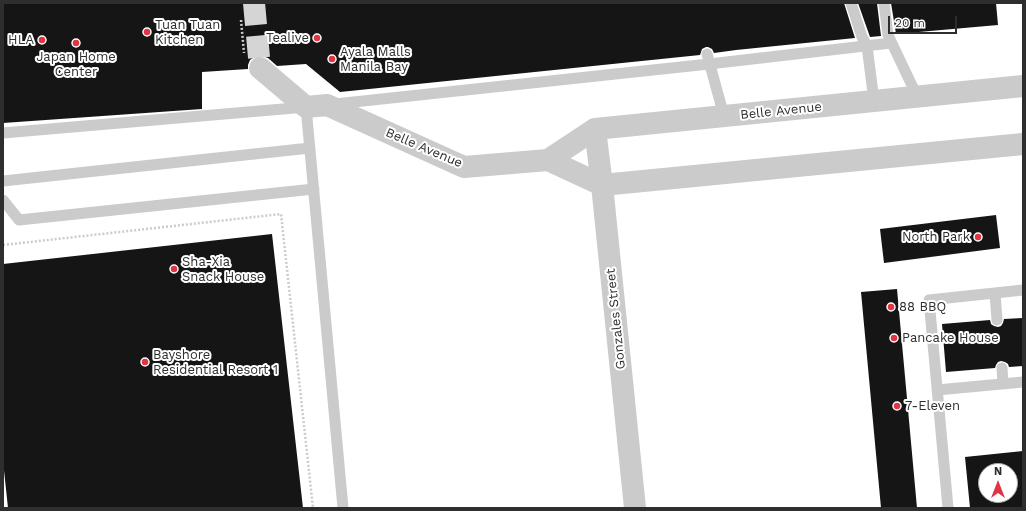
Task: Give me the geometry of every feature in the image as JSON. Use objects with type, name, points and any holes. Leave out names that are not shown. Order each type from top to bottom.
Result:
[{"type":"street","points":[[260,68],[306,107]]},
{"type":"street","name":"Belle Avenue","points":[[306,107],[327,105],[464,167],[548,160],[595,129],[1023,86]]},
{"type":"street","name":"Gonzales Street","points":[[595,129],[635,508]]},
{"type":"street","points":[[602,185],[1023,144]]},
{"type":"street","name":"Belle Avenue","points":[[548,160],[602,185]]},
{"type":"lane","points":[[851,3],[862,37],[867,46],[874,101]]},
{"type":"lane","points":[[884,3],[888,35],[918,96]]},
{"type":"lane","points":[[327,105],[708,59],[867,46],[891,42]]},
{"type":"lane","points":[[708,59],[724,116]]},
{"type":"lane","points":[[3,133],[306,107],[343,508]]},
{"type":"lane","points":[[3,181],[310,148]]},
{"type":"lane","points":[[3,200],[19,220],[314,189]]},
{"type":"lane","points":[[948,508],[929,300],[1023,290]]},
{"type":"lane","points":[[995,293],[997,320]]},
{"type":"lane","points":[[1002,368],[1003,384]]},
{"type":"lane","points":[[937,390],[1023,382]]},
{"type":"path","points":[[3,245],[281,214],[313,508]]},
{"type":"building","name":"Ayala Malls Manila Bay","points":[[3,3],[844,3],[855,38],[714,53],[712,49],[706,47],[702,49],[700,55],[340,92],[306,64],[277,66],[268,58],[256,56],[250,60],[248,69],[202,72],[202,109],[3,123]]},
{"type":"building","points":[[858,3],[877,3],[881,36],[870,37]]},
{"type":"building","points":[[891,3],[996,3],[998,25],[896,34]]},
{"type":"building","points":[[996,215],[1000,248],[884,263],[880,229]]},
{"type":"building","name":"Bayshore Residential Resort 1","points":[[272,234],[303,508],[8,508],[3,461],[3,264]]},
{"type":"building","points":[[897,289],[917,508],[881,508],[861,292]]},
{"type":"building","points":[[1023,318],[1023,366],[1009,367],[1008,364],[1001,361],[998,362],[995,368],[946,372],[942,324],[990,320],[991,324],[998,327],[1001,326],[1004,319]]},
{"type":"building","points":[[1023,451],[1023,508],[970,508],[965,457]]},
{"type":"tunnel","points":[[254,3],[260,68]]},
{"type":"place","name":"Tuan Tuan Kitchen","points":[[147,32]]},
{"type":"place","name":"Tealive","points":[[317,38]]},
{"type":"place","name":"HLA","points":[[42,40]]},
{"type":"place","name":"Japan Home Center","points":[[76,43]]},
{"type":"place","name":"Ayala Malls Manila Bay","points":[[332,59]]},
{"type":"place","name":"North Park","points":[[978,237]]},
{"type":"place","name":"Sha-Xia Snack House","points":[[174,269]]},
{"type":"place","name":"88 BBQ","points":[[891,307]]},
{"type":"place","name":"Pancake House","points":[[894,338]]},
{"type":"place","name":"Bayshore Residential Resort 1","points":[[145,362]]},
{"type":"place","name":"7-Eleven","points":[[897,406]]}]
